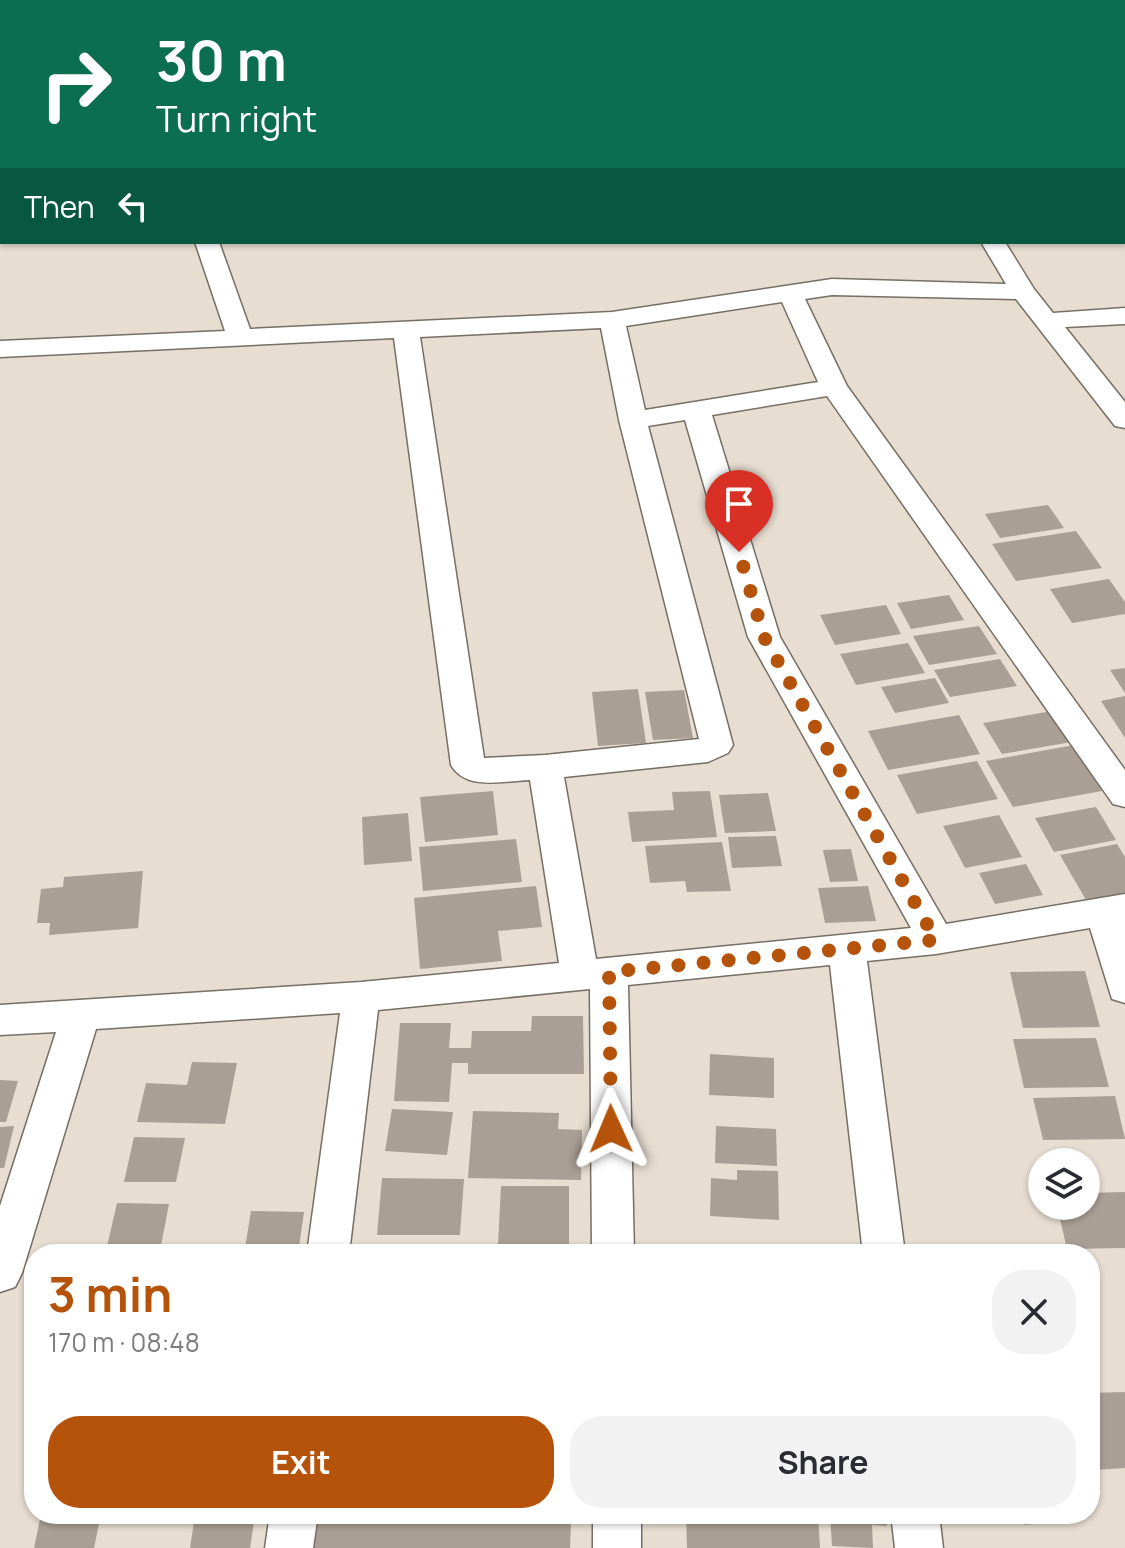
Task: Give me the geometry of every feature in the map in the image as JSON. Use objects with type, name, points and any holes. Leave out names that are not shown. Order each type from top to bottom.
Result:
[{"type":"street","points":[[208,244],[240,337]]},
{"type":"street","points":[[994,244],[1023,292],[1125,420]]},
{"type":"street","points":[[0,349],[612,320],[832,287],[1023,292]]},
{"type":"street","points":[[790,293],[834,387],[1125,795]]},
{"type":"street","points":[[1045,321],[1125,316]]},
{"type":"street","points":[[406,329],[468,765],[473,770],[545,767],[708,750],[716,745],[633,420],[612,320]]},
{"type":"street","points":[[633,420],[834,387]]},
{"type":"street","points":[[696,409],[764,637],[936,940]]},
{"type":"street","points":[[545,767],[595,974],[612,1244]]},
{"type":"street","points":[[0,1020],[361,997],[936,940],[1115,911],[1125,988]]},
{"type":"street","points":[[847,949],[883,1244]]},
{"type":"street","points":[[329,1244],[361,997]]},
{"type":"street","points":[[0,1273],[80,1017]]},
{"type":"street","points":[[289,1548],[293,1524]]},
{"type":"street","points":[[617,1524],[617,1548]]},
{"type":"street","points":[[916,1524],[919,1548]]},
{"type":"building","points":[[1048,505],[1064,528],[1000,538],[985,514]]},
{"type":"building","points":[[1076,531],[1102,568],[1016,581],[992,544]]},
{"type":"building","points":[[1109,579],[1125,602],[1125,614],[1072,623],[1050,589]]},
{"type":"building","points":[[949,595],[964,620],[911,629],[897,603]]},
{"type":"building","points":[[886,605],[901,634],[835,645],[820,615]]},
{"type":"building","points":[[979,626],[997,654],[929,665],[913,636]]},
{"type":"building","points":[[908,643],[925,673],[856,685],[840,654]]},
{"type":"building","points":[[1000,659],[1017,686],[950,697],[934,670]]},
{"type":"building","points":[[1125,668],[1125,693],[1110,670]]},
{"type":"building","points":[[935,678],[949,703],[895,713],[881,687]]},
{"type":"building","points":[[638,689],[646,743],[598,746],[592,692]]},
{"type":"building","points":[[684,690],[693,738],[653,740],[645,692]]},
{"type":"building","points":[[1125,696],[1125,738],[1101,701]]},
{"type":"building","points":[[1052,711],[1072,742],[1002,754],[983,723]]},
{"type":"building","points":[[959,715],[980,754],[888,770],[868,731]]},
{"type":"building","points":[[1074,745],[1102,791],[1013,807],[986,761]]},
{"type":"building","points":[[977,761],[998,799],[917,814],[897,775]]},
{"type":"building","points":[[493,791],[498,835],[425,842],[420,797]]},
{"type":"building","points":[[710,791],[717,837],[632,842],[628,812],[674,810],[672,792]]},
{"type":"building","points":[[768,793],[776,831],[725,833],[719,795]]},
{"type":"building","points":[[1096,807],[1116,840],[1054,852],[1035,818]]},
{"type":"building","points":[[408,813],[412,861],[364,865],[362,817]]},
{"type":"building","points":[[999,815],[1022,857],[965,868],[943,826]]},
{"type":"building","points":[[776,836],[782,866],[732,868],[728,837]]},
{"type":"building","points":[[516,839],[522,882],[423,891],[419,847]]},
{"type":"building","points":[[722,842],[731,891],[687,892],[685,881],[650,883],[645,846]]},
{"type":"building","points":[[1117,844],[1125,857],[1125,893],[1086,900],[1060,855]]},
{"type":"building","points":[[851,849],[858,881],[830,882],[823,850]]},
{"type":"building","points":[[1026,864],[1043,895],[995,904],[979,873]]},
{"type":"building","points":[[143,871],[138,928],[49,935],[50,923],[37,923],[41,889],[63,887],[64,877]]},
{"type":"building","points":[[536,886],[542,927],[498,931],[502,961],[420,969],[414,898]]},
{"type":"building","points":[[868,886],[876,921],[825,923],[818,888]]},
{"type":"building","points":[[1085,971],[1100,1027],[1023,1028],[1010,972]]},
{"type":"building","points":[[532,1016],[583,1016],[584,1074],[468,1074],[468,1063],[452,1063],[449,1102],[394,1101],[400,1023],[451,1023],[449,1048],[471,1048],[472,1031],[531,1031]]},
{"type":"building","points":[[1096,1038],[1109,1087],[1024,1088],[1013,1039]]},
{"type":"building","points":[[710,1054],[774,1058],[774,1098],[709,1095]]},
{"type":"building","points":[[192,1062],[237,1063],[225,1124],[137,1122],[146,1083],[187,1085]]},
{"type":"building","points":[[0,1080],[18,1081],[6,1122],[0,1122]]},
{"type":"building","points":[[1115,1096],[1125,1139],[1043,1140],[1033,1098]]},
{"type":"building","points":[[392,1109],[453,1112],[447,1155],[385,1151]]},
{"type":"building","points":[[473,1111],[559,1113],[558,1129],[582,1130],[581,1180],[468,1178]]},
{"type":"building","points":[[14,1126],[4,1168],[0,1168],[0,1127]]},
{"type":"building","points":[[716,1126],[776,1129],[777,1166],[715,1163]]},
{"type":"building","points":[[134,1137],[185,1138],[176,1182],[124,1182]]},
{"type":"building","points":[[737,1170],[778,1171],[779,1220],[710,1216],[711,1178],[737,1180]]},
{"type":"building","points":[[382,1178],[464,1179],[460,1235],[377,1235]]},
{"type":"building","points":[[501,1186],[569,1186],[569,1244],[498,1244]]},
{"type":"building","points":[[1125,1192],[1125,1248],[1066,1244],[1060,1220],[1100,1220],[1100,1193]]},
{"type":"building","points":[[117,1203],[169,1204],[161,1244],[108,1244]]},
{"type":"building","points":[[251,1211],[304,1212],[299,1244],[246,1244]]},
{"type":"building","points":[[1125,1392],[1125,1468],[1100,1470],[1100,1393]]},
{"type":"building","points":[[39,1524],[99,1524],[94,1548],[34,1548]]},
{"type":"building","points":[[194,1524],[254,1524],[250,1548],[190,1548]]},
{"type":"building","points":[[303,1524],[571,1524],[570,1548],[299,1548]]},
{"type":"building","points":[[686,1524],[819,1524],[820,1548],[687,1548]]},
{"type":"building","points":[[831,1524],[887,1524],[872,1525],[873,1548],[832,1546]]},
{"type":"route","points":[[611,1129],[609,972],[936,940],[764,637],[739,552]]}]
